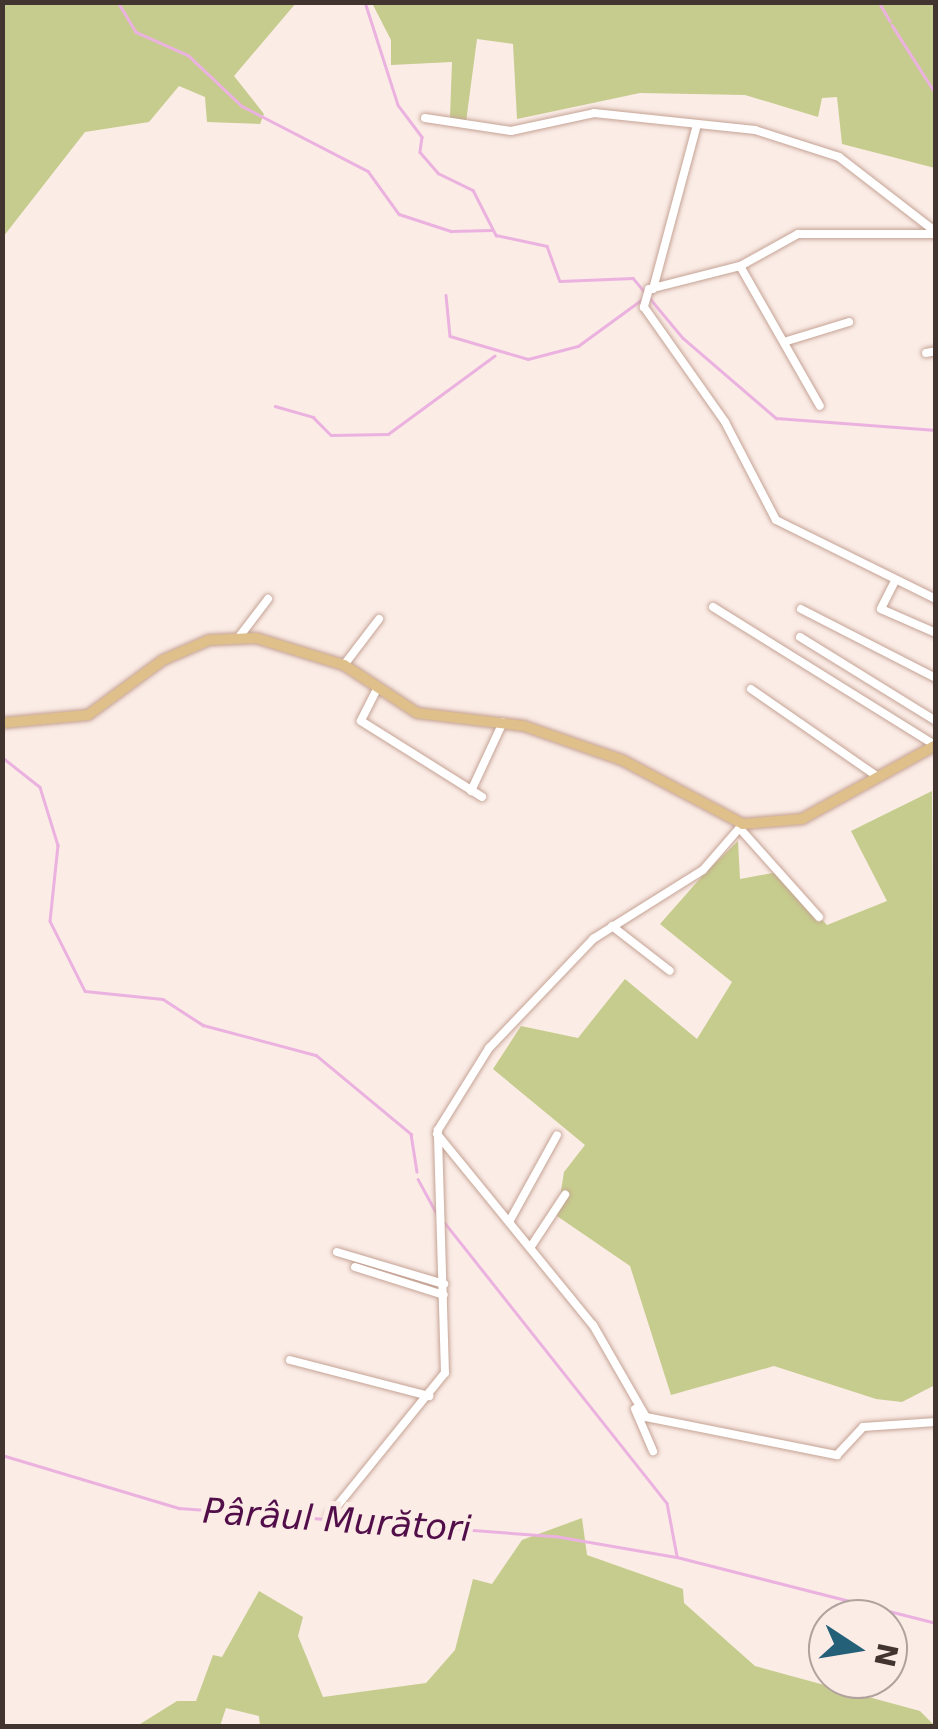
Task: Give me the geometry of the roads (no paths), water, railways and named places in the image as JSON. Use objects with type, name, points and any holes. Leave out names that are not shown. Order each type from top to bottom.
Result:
[{"type":"main road","points":[[2,723],[88,716],[163,660],[239,638],[344,665],[430,717],[503,722],[622,760],[743,828],[794,822],[934,750]]},
{"type":"street","points":[[425,118],[499,131],[594,113],[754,130],[834,154],[936,233]]},
{"type":"street","points":[[697,125],[651,289],[647,318],[726,422],[762,506],[809,542],[936,599]]},
{"type":"street","points":[[651,289],[740,266],[804,232],[936,233]]},
{"type":"street","points":[[740,266],[787,341],[820,406]]},
{"type":"street","points":[[787,341],[849,322]]},
{"type":"street","points":[[895,581],[881,610],[936,633]]},
{"type":"street","points":[[239,638],[268,599]]},
{"type":"street","points":[[713,607],[934,750]]},
{"type":"street","points":[[801,609],[936,678]]},
{"type":"street","points":[[344,665],[379,618]]},
{"type":"street","points":[[800,637],[936,721]]},
{"type":"street","points":[[378,687],[357,718],[482,797]]},
{"type":"street","points":[[751,688],[878,777]]},
{"type":"street","points":[[472,791],[503,722]]},
{"type":"street","points":[[328,1516],[445,1373],[437,1134],[489,1048],[612,926],[703,870],[743,828],[819,917]]},
{"type":"street","points":[[612,926],[670,971]]},
{"type":"street","points":[[437,1134],[602,1340],[654,1450]]},
{"type":"street","points":[[509,1222],[557,1135]]},
{"type":"street","points":[[530,1248],[565,1195]]},
{"type":"street","points":[[337,1252],[444,1284]]},
{"type":"street","points":[[354,1267],[444,1295]]},
{"type":"street","points":[[290,1360],[429,1396]]},
{"type":"street","points":[[633,1405],[661,1424],[832,1455],[846,1452],[863,1427],[936,1422]]},
{"type":"waterway","points":[[118,2],[136,32],[188,55],[242,106],[368,171],[399,214],[451,231],[491,230]]},
{"type":"waterway","points":[[365,2],[398,105],[422,137],[420,152],[438,173],[473,190],[496,235],[547,246],[560,281],[633,278],[683,338],[776,418],[936,430]]},
{"type":"waterway","points":[[879,2],[890,21]]},
{"type":"waterway","points":[[892,25],[936,94]]},
{"type":"waterway","points":[[446,295],[450,336],[528,359],[578,346],[641,300]]},
{"type":"waterway","points":[[275,406],[313,417],[331,435],[388,434],[494,356]]},
{"type":"waterway","name":"Pârâul Murători","points":[[2,757],[40,787],[58,845],[50,921],[85,991],[163,999],[203,1025],[316,1055],[411,1134],[417,1172]]},
{"type":"waterway","points":[[418,1179],[438,1216]]},
{"type":"waterway","name":"Pârâul Murători","points":[[445,1223],[667,1503],[677,1556]]},
{"type":"waterway","name":"Pârâul Murători","points":[[2,1455],[179,1508],[555,1536],[677,1557],[936,1623]]}]
